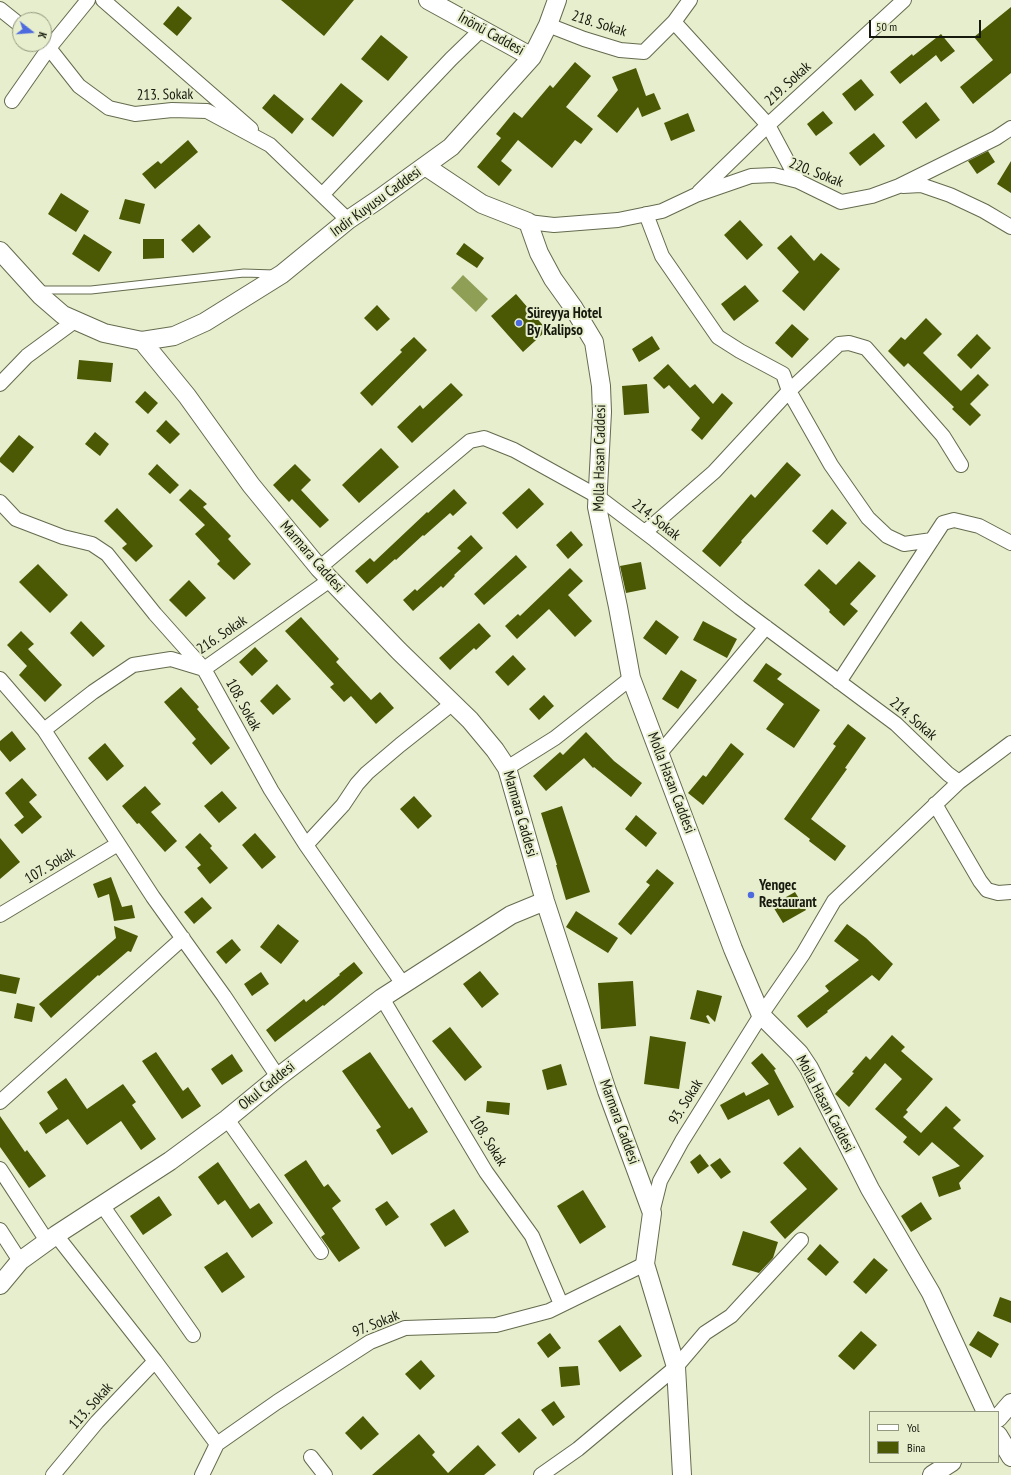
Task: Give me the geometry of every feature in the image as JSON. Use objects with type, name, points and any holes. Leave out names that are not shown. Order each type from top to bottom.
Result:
[{"type":"street","points":[[52,39],[88,0]]},
{"type":"street","points":[[103,0],[270,144]]},
{"type":"street","name":"İnönü Caddesi","points":[[428,0],[532,57]]},
{"type":"street","name":"Indir Kuyusu Caddesi","points":[[142,342],[174,336],[205,322],[282,274],[348,220],[450,147],[532,57],[548,25],[557,0]]},
{"type":"street","name":"218. Sokak","points":[[548,25],[584,39],[620,50],[644,52],[674,22],[690,0]]},
{"type":"street","name":"219. Sokak","points":[[696,195],[768,125],[904,0]]},
{"type":"street","points":[[0,9],[12,19]]},
{"type":"street","points":[[674,22],[768,125],[798,181]]},
{"type":"street","points":[[322,195],[450,59],[482,29]]},
{"type":"street","points":[[12,101],[42,52]]},
{"type":"street","name":"213. Sokak","points":[[51,52],[79,86],[109,108],[136,114],[172,110],[207,111],[270,144],[348,220]]},
{"type":"street","name":"220. Sokak","points":[[528,222],[554,225],[618,220],[662,211],[696,195],[751,176],[774,175],[798,181],[841,202],[872,196],[899,186],[996,138],[1011,128]]},
{"type":"street","points":[[425,166],[482,204],[528,222]]},
{"type":"street","points":[[899,186],[922,185],[950,195],[984,211],[1011,227]]},
{"type":"street","points":[[646,214],[662,256],[718,337],[782,374],[789,391],[831,465],[868,518],[887,536],[904,544],[932,540]]},
{"type":"street","name":"Molla Hasan Caddesi","points":[[528,222],[539,253],[553,279],[573,307],[594,342],[601,386],[602,412],[597,507],[631,678],[733,949],[761,1015],[799,1053],[809,1068],[870,1189],[931,1293],[986,1411]]},
{"type":"street","points":[[0,252],[36,290],[63,315],[104,333],[142,342]]},
{"type":"street","points":[[0,384],[27,356],[76,320]]},
{"type":"street","name":"Marmara Caddesi","points":[[142,342],[187,396],[251,485],[325,574],[399,651],[470,720],[495,750],[507,768],[545,901],[607,1091],[652,1213],[645,1264],[676,1367],[682,1475]]},
{"type":"street","points":[[645,532],[714,472],[789,391],[839,344],[849,344],[866,348],[943,436],[961,465]]},
{"type":"street","name":"214. Sokak","points":[[325,574],[470,441],[484,438],[514,450],[597,496],[766,627],[896,724],[948,774],[959,782]]},
{"type":"street","name":"108. Sokak","points":[[0,502],[16,519],[63,537],[92,544],[107,554],[155,614],[204,669],[271,790],[306,845],[403,984]]},
{"type":"street","points":[[839,682],[943,522],[954,520],[979,526],[1011,543]]},
{"type":"street","name":"216. Sokak","points":[[44,730],[93,692],[133,665],[171,659],[204,669],[325,574]]},
{"type":"street","points":[[660,753],[766,627]]},
{"type":"street","points":[[507,768],[555,738],[631,678]]},
{"type":"street","points":[[0,679],[44,730],[153,897],[224,996],[278,1077]]},
{"type":"street","points":[[306,845],[339,810],[357,784],[367,773],[453,703]]},
{"type":"street","name":"93. Sokak","points":[[652,1213],[660,1182],[682,1141],[761,1015],[803,954],[834,901],[959,782],[1011,743]]},
{"type":"street","points":[[936,804],[980,881],[987,890],[998,893],[1011,892]]},
{"type":"street","name":"107. Sokak","points":[[0,915],[118,844]]},
{"type":"street","name":"Okul Caddesi","points":[[0,1285],[20,1261],[52,1238],[170,1161],[382,998],[511,915],[545,901]]},
{"type":"street","points":[[0,1102],[183,938]]},
{"type":"street","name":"108. Sokak","points":[[382,998],[486,1172],[532,1236],[561,1304]]},
{"type":"street","points":[[227,1118],[322,1252]]},
{"type":"street","points":[[0,1169],[52,1238],[155,1361],[217,1444]]},
{"type":"street","points":[[102,1205],[193,1335]]},
{"type":"street","points":[[0,1230],[20,1261]]},
{"type":"street","points":[[541,1475],[578,1449],[676,1367],[705,1333],[731,1316],[801,1240]]},
{"type":"street","name":"97. Sokak","points":[[202,1475],[217,1444],[370,1342],[405,1328],[496,1325],[548,1310],[645,1264]]},
{"type":"street","name":"113. Sokak","points":[[53,1475],[97,1422],[155,1361]]},
{"type":"street","points":[[999,1417],[1011,1403]]},
{"type":"street","points":[[999,1437],[1011,1457]]},
{"type":"street","points":[[311,1457],[325,1475]]},
{"type":"street","points":[[932,1475],[950,1463]]},
{"type":"lane","points":[[36,290],[91,290],[244,273],[282,274]]},
{"type":"shaded area","points":[[463,275],[488,299],[476,312],[451,288]]},
{"type":"building","points":[[281,0],[354,0],[324,36]]},
{"type":"building","points":[[178,6],[192,18],[177,36],[163,24]]},
{"type":"building","points":[[1011,7],[1011,73],[973,104],[960,87],[993,60],[974,37]]},
{"type":"building","points":[[941,34],[955,51],[941,62],[936,55],[900,84],[890,72],[912,54],[913,56]]},
{"type":"building","points":[[381,35],[408,57],[388,81],[361,59]]},
{"type":"building","points":[[575,62],[591,76],[566,107],[593,129],[581,144],[575,140],[552,168],[518,140],[501,161],[512,170],[499,186],[477,167],[501,138],[496,134],[514,112],[522,118],[550,85],[553,88]]},
{"type":"building","points":[[636,68],[646,96],[654,93],[661,109],[642,117],[638,107],[617,133],[597,116],[618,90],[612,77]]},
{"type":"building","points":[[861,79],[874,95],[855,111],[842,94]]},
{"type":"building","points":[[341,83],[363,101],[333,137],[311,119]]},
{"type":"building","points":[[274,94],[304,119],[292,134],[262,108]]},
{"type":"building","points":[[926,102],[940,120],[916,139],[902,122]]},
{"type":"building","points":[[823,111],[833,123],[816,136],[807,124]]},
{"type":"building","points":[[688,113],[695,131],[671,141],[664,123]]},
{"type":"building","points":[[874,133],[885,146],[860,166],[849,153]]},
{"type":"building","points":[[188,140],[198,152],[155,189],[142,174],[158,161],[161,164]]},
{"type":"building","points":[[988,151],[995,162],[977,174],[968,161]]},
{"type":"building","points":[[1011,161],[1011,193],[997,184]]},
{"type":"building","points":[[61,193],[89,211],[76,232],[48,214]]},
{"type":"building","points":[[125,199],[145,204],[140,224],[119,219]]},
{"type":"building","points":[[740,220],[763,245],[747,260],[724,235]]},
{"type":"building","points":[[199,224],[211,237],[193,253],[181,240]]},
{"type":"building","points":[[84,234],[112,252],[99,272],[72,254]]},
{"type":"building","points":[[791,235],[814,261],[821,253],[840,269],[804,311],[782,291],[799,272],[777,248]]},
{"type":"building","points":[[143,239],[164,239],[164,258],[143,259]]},
{"type":"building","points":[[464,243],[484,258],[477,268],[456,254]]},
{"type":"building","points":[[745,285],[759,301],[734,321],[721,304]]},
{"type":"building","name":"Süreyya Hotel By Kalipso","points":[[516,294],[547,330],[523,352],[491,316]]},
{"type":"building","points":[[377,305],[390,319],[377,331],[364,318]]},
{"type":"building","points":[[926,318],[942,334],[923,353],[961,391],[978,374],[989,385],[970,404],[981,415],[970,426],[952,409],[954,407],[908,363],[904,367],[888,351],[901,337],[905,340]]},
{"type":"building","points":[[792,324],[809,339],[792,358],[775,343]]},
{"type":"building","points":[[977,334],[991,348],[971,369],[957,355]]},
{"type":"building","points":[[652,336],[660,349],[639,362],[632,349]]},
{"type":"building","points":[[414,337],[427,350],[372,406],[360,393],[402,352],[400,350]]},
{"type":"building","points":[[79,360],[113,363],[111,382],[77,379]]},
{"type":"building","points":[[668,364],[690,388],[695,384],[713,404],[722,393],[733,403],[702,440],[691,430],[700,418],[669,385],[664,389],[653,378]]},
{"type":"building","points":[[451,383],[463,395],[412,443],[397,427],[420,405],[423,409]]},
{"type":"building","points":[[647,384],[649,413],[624,415],[622,386]]},
{"type":"building","points":[[145,391],[158,403],[148,414],[135,402]]},
{"type":"building","points":[[166,420],[180,434],[170,444],[156,431]]},
{"type":"building","points":[[95,432],[109,444],[100,456],[85,444]]},
{"type":"building","points":[[19,435],[34,447],[13,473],[0,462],[0,458]]},
{"type":"building","points":[[381,448],[399,467],[359,503],[342,485]]},
{"type":"building","points":[[787,462],[801,475],[741,541],[742,542],[720,567],[702,551],[751,494],[755,498]]},
{"type":"building","points":[[157,464],[179,485],[170,494],[148,474]]},
{"type":"building","points":[[295,464],[311,480],[301,490],[329,520],[320,528],[292,499],[289,502],[273,485]]},
{"type":"building","points":[[529,488],[544,504],[517,529],[502,513]]},
{"type":"building","points":[[190,489],[207,504],[203,507],[231,536],[228,539],[251,564],[234,580],[217,564],[220,561],[195,534],[205,525],[179,500]]},
{"type":"building","points":[[454,489],[467,503],[453,516],[450,513],[367,584],[355,571],[370,558],[374,562],[427,512],[428,513]]},
{"type":"building","points":[[117,508],[153,546],[136,562],[122,548],[127,544],[104,521]]},
{"type":"building","points":[[832,509],[847,523],[827,545],[812,531]]},
{"type":"building","points":[[571,531],[583,545],[568,559],[556,545]]},
{"type":"building","points":[[471,535],[483,548],[454,575],[455,576],[443,588],[441,586],[413,611],[403,600],[415,589],[417,591],[461,551],[457,548]]},
{"type":"building","points":[[516,555],[527,567],[484,605],[474,594]]},
{"type":"building","points":[[859,561],[876,576],[850,604],[858,611],[844,626],[804,585],[819,569],[836,585]]},
{"type":"building","points":[[641,562],[646,589],[626,593],[620,566]]},
{"type":"building","points":[[38,564],[68,595],[50,613],[19,582]]},
{"type":"building","points":[[570,568],[583,581],[568,595],[592,621],[575,637],[549,609],[517,639],[505,626],[518,614],[520,616]]},
{"type":"building","points":[[189,580],[206,598],[186,617],[169,600]]},
{"type":"building","points":[[301,617],[339,659],[336,662],[371,700],[380,692],[394,708],[376,724],[351,696],[344,702],[330,687],[334,684],[285,631]]},
{"type":"building","points":[[656,620],[679,637],[666,655],[643,638]]},
{"type":"building","points":[[81,621],[105,646],[93,657],[70,633]]},
{"type":"building","points":[[703,621],[737,639],[727,658],[693,640]]},
{"type":"building","points":[[479,623],[491,636],[476,650],[474,648],[450,670],[439,658]]},
{"type":"building","points":[[21,631],[34,644],[28,649],[62,685],[45,702],[19,675],[27,666],[7,645]]},
{"type":"building","points":[[255,647],[268,661],[252,676],[239,662]]},
{"type":"building","points":[[513,655],[526,669],[508,686],[495,672]]},
{"type":"building","points":[[766,663],[782,674],[777,679],[820,710],[794,748],[766,729],[784,704],[753,681]]},
{"type":"building","points":[[681,670],[697,680],[678,709],[662,699]]},
{"type":"building","points":[[277,684],[291,699],[273,715],[260,701]]},
{"type":"building","points":[[181,687],[199,707],[197,709],[230,748],[211,765],[192,743],[196,739],[164,702]]},
{"type":"building","points":[[544,695],[554,706],[539,720],[529,709]]},
{"type":"building","points":[[848,724],[866,738],[845,768],[847,769],[811,819],[846,846],[835,861],[784,819],[836,746],[833,744]]},
{"type":"building","points":[[12,731],[26,749],[10,762],[0,750],[0,741]]},
{"type":"building","points":[[586,732],[614,761],[642,783],[631,797],[594,767],[593,768],[584,758],[546,791],[533,776],[560,752],[563,755]]},
{"type":"building","points":[[105,743],[124,766],[107,781],[88,758]]},
{"type":"building","points":[[731,743],[744,754],[703,805],[688,793],[703,775],[706,777]]},
{"type":"building","points":[[22,778],[37,795],[29,802],[42,817],[22,834],[14,825],[24,817],[5,793]]},
{"type":"building","points":[[145,786],[161,804],[151,812],[177,841],[165,852],[139,823],[137,824],[122,806]]},
{"type":"building","points":[[222,791],[237,808],[219,823],[204,806]]},
{"type":"building","points":[[414,796],[432,816],[418,829],[400,809]]},
{"type":"building","points":[[562,806],[590,892],[566,900],[541,813]]},
{"type":"building","points":[[636,815],[657,833],[646,847],[625,829]]},
{"type":"building","points":[[200,833],[212,846],[210,848],[228,868],[210,884],[197,868],[201,865],[185,847]]},
{"type":"building","points":[[255,833],[276,857],[262,869],[242,845]]},
{"type":"building","points":[[0,838],[20,862],[0,879]]},
{"type":"building","points":[[657,869],[674,883],[631,935],[618,924],[650,885],[646,882]]},
{"type":"building","points":[[111,877],[122,907],[132,905],[135,918],[114,921],[109,894],[98,898],[93,884]]},
{"type":"building","points":[[795,892],[806,910],[783,923],[772,905]]},
{"type":"building","points":[[202,897],[212,908],[194,924],[184,912]]},
{"type":"building","points":[[576,911],[618,938],[608,953],[566,927]]},
{"type":"building","points":[[278,924],[299,941],[281,964],[260,947]]},
{"type":"building","points":[[847,924],[866,938],[893,964],[879,981],[872,975],[807,1028],[797,1016],[829,991],[825,986],[859,960],[834,941]]},
{"type":"building","points":[[114,926],[138,936],[131,952],[128,951],[99,976],[98,975],[51,1018],[39,1004],[116,938]]},
{"type":"building","points":[[232,939],[241,950],[226,964],[216,952]]},
{"type":"building","points":[[354,962],[363,973],[324,1006],[323,1005],[275,1042],[266,1030],[304,999],[306,1002]]},
{"type":"building","points":[[480,971],[499,994],[482,1008],[463,984]]},
{"type":"building","points":[[261,972],[269,984],[252,996],[244,984]]},
{"type":"building","points":[[0,974],[20,978],[16,994],[0,991]]},
{"type":"building","points":[[633,981],[636,1026],[601,1029],[598,983]]},
{"type":"building","points":[[697,990],[722,996],[715,1022],[708,1015],[706,1016],[710,1024],[690,1019]]},
{"type":"building","points":[[17,1003],[35,1007],[32,1022],[14,1018]]},
{"type":"building","points":[[450,1027],[482,1067],[465,1081],[432,1041]]},
{"type":"building","points":[[892,1035],[905,1047],[901,1051],[933,1079],[906,1110],[908,1112],[903,1117],[921,1133],[946,1106],[961,1120],[953,1128],[984,1156],[959,1183],[961,1189],[939,1197],[932,1177],[960,1166],[932,1142],[919,1156],[903,1142],[907,1137],[875,1109],[902,1079],[885,1063],[849,1107],[835,1094],[854,1073],[852,1072],[866,1056],[870,1060]]},
{"type":"building","points":[[650,1036],[686,1042],[679,1089],[644,1084]]},
{"type":"building","points":[[156,1052],[183,1091],[188,1087],[201,1106],[182,1119],[142,1061]]},
{"type":"building","points":[[370,1052],[409,1109],[412,1107],[428,1132],[392,1155],[376,1130],[381,1127],[342,1071]]},
{"type":"building","points":[[762,1053],[776,1069],[774,1070],[794,1107],[778,1116],[769,1099],[728,1120],[720,1105],[744,1092],[746,1096],[769,1084],[751,1063]]},
{"type":"building","points":[[232,1054],[243,1071],[222,1085],[211,1069]]},
{"type":"building","points":[[561,1064],[567,1085],[547,1090],[542,1070]]},
{"type":"building","points":[[66,1078],[87,1109],[123,1084],[136,1102],[132,1105],[156,1139],[141,1150],[121,1121],[87,1145],[68,1119],[46,1134],[39,1123],[58,1109],[47,1092]]},
{"type":"building","points":[[487,1101],[510,1103],[509,1115],[486,1112]]},
{"type":"building","points":[[0,1116],[25,1152],[27,1150],[46,1176],[29,1188],[0,1147]]},
{"type":"building","points":[[800,1147],[838,1189],[785,1239],[770,1222],[807,1189],[783,1163]]},
{"type":"building","points":[[700,1154],[709,1166],[698,1174],[690,1162]]},
{"type":"building","points":[[720,1158],[731,1172],[721,1179],[710,1165]]},
{"type":"building","points":[[306,1160],[324,1187],[328,1184],[341,1201],[332,1208],[360,1248],[339,1262],[321,1237],[325,1234],[284,1175]]},
{"type":"building","points":[[218,1162],[250,1209],[259,1203],[273,1223],[252,1238],[225,1200],[218,1205],[198,1177]]},
{"type":"building","points":[[583,1190],[606,1227],[580,1244],[557,1206]]},
{"type":"building","points":[[159,1196],[172,1215],[143,1235],[130,1216]]},
{"type":"building","points":[[387,1201],[399,1217],[386,1226],[375,1209]]},
{"type":"building","points":[[921,1202],[932,1219],[911,1232],[901,1216]]},
{"type":"building","points":[[454,1209],[469,1232],[445,1247],[430,1224]]},
{"type":"building","points":[[743,1231],[778,1242],[773,1258],[759,1273],[732,1265]]},
{"type":"building","points":[[820,1244],[839,1262],[826,1276],[807,1259]]},
{"type":"building","points":[[227,1252],[245,1277],[222,1293],[204,1267]]},
{"type":"building","points":[[874,1258],[888,1270],[866,1294],[853,1282]]},
{"type":"building","points":[[1000,1297],[1011,1301],[1011,1323],[993,1316]]},
{"type":"building","points":[[620,1325],[642,1356],[620,1372],[598,1341]]},
{"type":"building","points":[[861,1331],[877,1345],[854,1370],[838,1356]]},
{"type":"building","points":[[978,1331],[999,1344],[991,1358],[969,1345]]},
{"type":"building","points":[[550,1333],[561,1348],[548,1358],[537,1343]]},
{"type":"building","points":[[421,1360],[435,1376],[420,1390],[405,1374]]},
{"type":"building","points":[[578,1366],[580,1385],[561,1387],[559,1367]]},
{"type":"building","points":[[554,1401],[565,1417],[553,1426],[541,1410]]},
{"type":"building","points":[[363,1416],[379,1434],[361,1450],[345,1433]]},
{"type":"building","points":[[519,1418],[537,1438],[519,1453],[501,1433]]},
{"type":"building","points":[[419,1434],[435,1452],[432,1455],[448,1473],[478,1445],[496,1465],[484,1475],[372,1475]]},
{"type":"place","name":"Süreyya Hotel By Kalipso","points":[[519,323]]},
{"type":"place","name":"Yengec Restaurant","points":[[751,895]]}]
